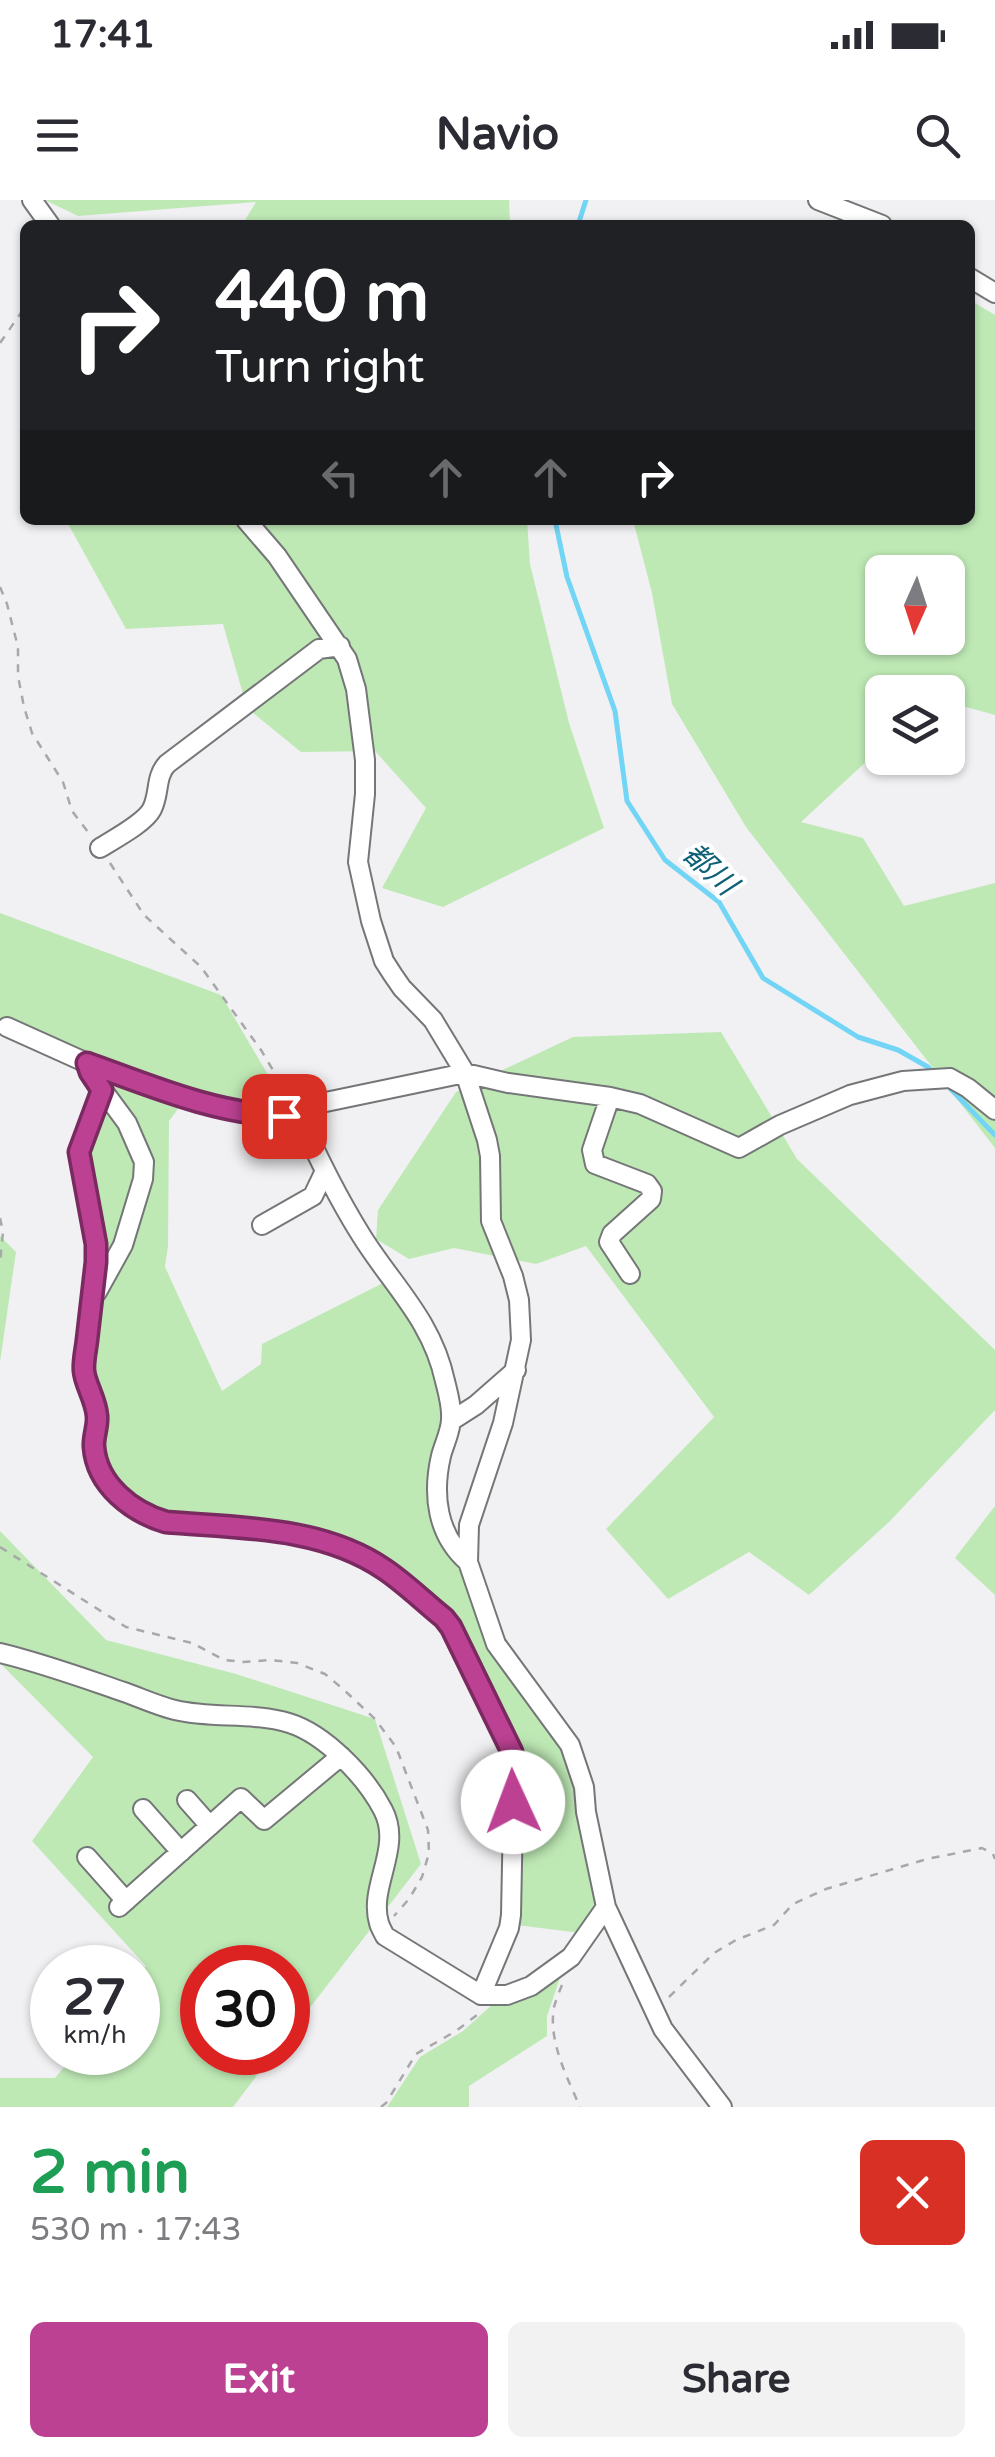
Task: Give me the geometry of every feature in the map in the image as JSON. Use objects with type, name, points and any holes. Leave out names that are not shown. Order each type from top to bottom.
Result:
[{"type":"street","points":[[818,200],[869,220]]},
{"type":"street","points":[[250,525],[277,556],[347,659],[356,689],[363,742],[365,794],[358,862],[371,922],[393,975],[433,1020],[465,1073],[487,1140],[491,1222],[519,1300],[521,1340],[490,1464],[469,1525],[468,1562],[496,1644],[570,1746],[584,1787],[606,1907],[654,2011],[663,2029],[722,2107]]},
{"type":"street","points":[[100,848],[144,819],[151,810],[160,772],[167,764],[318,649],[340,646]]},
{"type":"street","points":[[6,1027],[87,1063],[193,1100],[234,1111],[284,1116],[321,1103],[465,1073],[640,1104],[739,1148],[850,1095],[903,1081],[950,1078],[995,1110]]},
{"type":"street","points":[[87,1063],[126,1123],[144,1162],[143,1179],[123,1245],[91,1303]]},
{"type":"street","points":[[102,1090],[79,1152],[96,1244],[84,1372],[97,1418],[93,1444],[96,1462],[105,1480],[133,1508],[150,1518],[321,1540],[384,1568],[451,1627],[512,1752],[514,1764],[511,1915],[480,1995]]},
{"type":"street","points":[[610,1097],[592,1150],[595,1164],[647,1184],[652,1191],[651,1199],[612,1234],[609,1242],[630,1274]]},
{"type":"street","points":[[298,1111],[324,1172],[362,1237],[410,1300],[435,1346],[452,1421],[437,1476],[438,1501],[442,1526],[453,1548],[468,1562]]},
{"type":"street","points":[[262,1225],[313,1196],[324,1172]]},
{"type":"street","points":[[452,1421],[516,1370]]},
{"type":"street","points":[[0,1653],[36,1661],[176,1710],[290,1723],[312,1735],[341,1756],[385,1813],[390,1833],[378,1921],[385,1936],[480,1995],[507,1995],[531,1986],[571,1957],[606,1907]]},
{"type":"street","points":[[87,1857],[122,1904],[242,1798],[264,1820],[341,1756]]},
{"type":"street","points":[[187,1800],[210,1826]]},
{"type":"street","points":[[143,1809],[181,1852]]},
{"type":"path","points":[[0,343],[20,314]]},
{"type":"path","points":[[0,588],[18,647],[18,676],[32,732],[62,782],[72,811],[144,916],[201,967],[261,1050],[298,1111]]},
{"type":"path","points":[[0,1218],[0,1262]]},
{"type":"path","points":[[654,2011],[714,1952],[774,1925],[793,1904],[826,1889],[926,1859],[982,1848],[995,1859]]},
{"type":"path","points":[[571,1957],[554,2008],[554,2032],[563,2068],[580,2107]]},
{"type":"path","points":[[380,2107],[416,2054],[507,1995]]},
{"type":"green space","points":[[45,200],[509,200],[510,220],[245,220],[256,202],[78,216]]},
{"type":"green space","points":[[975,303],[995,315],[995,715],[965,707],[965,675],[865,675],[865,763],[801,822],[863,838],[904,906],[995,883],[995,1148],[746,827],[672,704],[652,593],[634,525],[975,525]]},
{"type":"green space","points":[[69,525],[527,525],[530,564],[569,723],[604,828],[443,907],[382,888],[426,808],[375,751],[301,752],[247,708],[223,624],[126,629]]},
{"type":"green space","points":[[0,913],[221,995],[287,1107],[249,1109],[117,1069],[0,1019]]},
{"type":"green space","points":[[721,1032],[797,1159],[995,1350],[995,1410],[890,1521],[809,1595],[749,1552],[668,1599],[606,1529],[714,1417],[586,1246],[536,1264],[454,1248],[409,1259],[376,1239],[378,1210],[456,1092],[573,1037]]},
{"type":"green space","points":[[97,1073],[183,1102],[169,1121],[165,1267],[222,1391],[261,1364],[262,1344],[383,1283],[431,1350],[441,1386],[445,1426],[430,1476],[480,1593],[571,1753],[597,1898],[581,1933],[516,1925],[518,1756],[453,1623],[357,1550],[162,1516],[139,1506],[105,1471],[92,1380],[94,1307],[85,1148],[106,1088]]},
{"type":"green space","points":[[0,1236],[16,1252],[0,1362]]},
{"type":"green space","points":[[995,1506],[995,1595],[955,1558]]},
{"type":"green space","points":[[0,1531],[106,1640],[236,1674],[375,1719],[421,1864],[310,2008],[310,1945],[180,1945],[180,2075],[257,2075],[233,2107],[0,2107],[0,2078],[160,2075],[160,1945],[127,1945],[32,1841],[93,1757],[0,1663]]},
{"type":"green space","points":[[563,1969],[547,2016],[547,2036],[469,2086],[469,2107],[387,2107],[420,2057],[463,2031],[494,2003]]},
{"type":"waterway","name":"都川","points":[[580,220],[586,200]]},
{"type":"waterway","name":"都川","points":[[556,525],[567,577],[615,711],[627,801],[665,860],[719,902],[763,978],[858,1037],[898,1050],[936,1075]]},
{"type":"waterway","name":"都川","points":[[944,1082],[995,1135]]},
{"type":"route","points":[[284,1116],[234,1111],[193,1100],[87,1063],[102,1090],[79,1152],[96,1244],[84,1372],[97,1418],[93,1444],[96,1462],[118,1494],[150,1518],[321,1540],[384,1568],[451,1627],[512,1752],[513,1802]]}]
